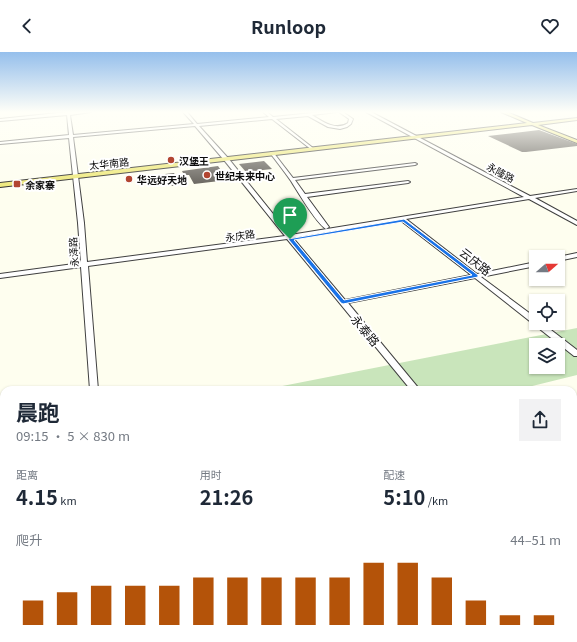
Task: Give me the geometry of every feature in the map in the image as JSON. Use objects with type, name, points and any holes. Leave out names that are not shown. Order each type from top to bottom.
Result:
[{"type":"main road","name":"太华南路","points":[[0,183],[386,140]]},
{"type":"main road","name":"太华南路","points":[[226,158],[272,154],[311,148]]},
{"type":"street","points":[[0,143],[40,140]]},
{"type":"street","name":"永泽路","points":[[70,140],[84,266],[94,386]]},
{"type":"street","name":"永泰路","points":[[210,140],[413,386]]},
{"type":"street","points":[[300,140],[311,148]]},
{"type":"street","name":"永隆路","points":[[424,140],[577,223]]},
{"type":"street","points":[[272,154],[293,179],[316,215],[326,227]]},
{"type":"street","points":[[293,179],[415,164]]},
{"type":"street","points":[[304,196],[408,182]]},
{"type":"street","name":"永庆路","points":[[0,278],[290,238],[577,192]]},
{"type":"street","name":"永隆路","points":[[534,199],[577,219]]},
{"type":"street","name":"云庆路","points":[[403,219],[529,318]]},
{"type":"street","points":[[565,258],[577,255]]},
{"type":"street","points":[[343,302],[529,265]]},
{"type":"street","name":"云庆路","points":[[545,330],[577,354]]},
{"type":"green space","points":[[577,328],[577,375],[532,386],[282,386]]},
{"type":"building","points":[[496,140],[565,140],[577,144],[577,146],[522,152]]},
{"type":"building","points":[[264,161],[272,169],[246,172],[239,164]]},
{"type":"building","name":"世纪未来中心","points":[[218,166],[228,180],[194,184],[189,175],[184,175],[182,171]]},
{"type":"building","points":[[174,173],[180,184],[172,186],[165,174]]},
{"type":"place","name":"汉堡王","points":[[171,160]]},
{"type":"place","name":"世纪未来中心","points":[[207,175]]},
{"type":"place","name":"华远好天地","points":[[129,179]]},
{"type":"place","name":"余家寨","points":[[17,184]]},
{"type":"route","points":[[404,220],[476,276],[343,302],[290,239],[404,220]]}]
